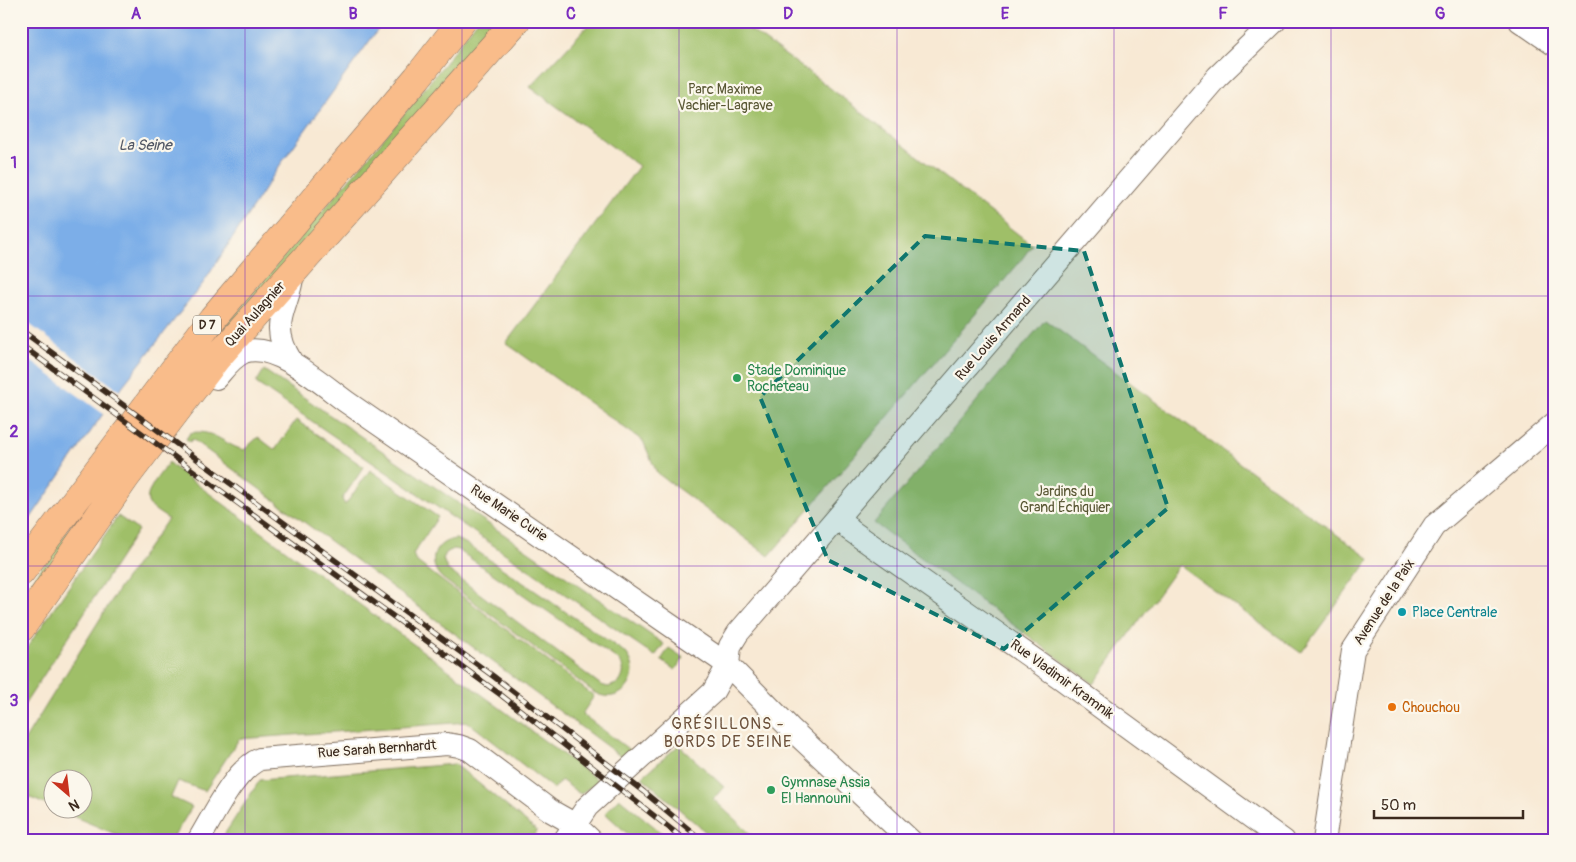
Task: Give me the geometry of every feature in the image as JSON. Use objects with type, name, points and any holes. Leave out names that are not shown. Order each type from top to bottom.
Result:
[{"type":"main road","name":"Quai Aulagnier","points":[[21,572],[213,318],[462,21]]},
{"type":"main road","name":"Quai Aulagnier","points":[[21,628],[126,477],[216,358],[516,21]]},
{"type":"street","name":"Rue Louis Armand","points":[[569,832],[587,807],[713,692],[728,665],[730,646],[738,633],[840,518],[1217,77],[1275,21]]},
{"type":"street","points":[[1520,21],[1555,45]]},
{"type":"street","points":[[291,361],[284,348],[278,322],[291,291],[293,272]]},
{"type":"street","name":"Rue Marie Curie","points":[[162,431],[201,397],[237,356],[259,350],[291,361],[348,403],[728,665],[790,728],[911,841]]},
{"type":"street","name":"Avenue de la Paix","points":[[1324,841],[1354,650],[1434,526],[1555,423]]},
{"type":"street","name":"Rue Vladimir Kramnik","points":[[840,518],[850,530],[1062,679],[1284,841]]},
{"type":"street","name":"Rue Sarah Bernhardt","points":[[198,841],[240,774],[252,762],[260,759],[447,744],[470,750],[550,811],[569,832]]},
{"type":"street","points":[[569,832],[592,841]]},
{"type":"highlighted area","points":[[925,236],[1084,251],[1168,508],[1004,649],[828,560],[760,397]]},
{"type":"green space","points":[[477,21],[499,21],[21,609],[21,597],[150,420],[207,348],[402,116]]},
{"type":"green space","name":"Parc Maxime Vachier-Lagrave","points":[[592,21],[738,21],[821,81],[1032,245],[1019,263],[769,556],[657,473],[643,441],[506,343],[639,166],[530,87]]},
{"type":"green space","name":"Jardins du Grand Échiquier","points":[[1045,320],[1370,559],[1301,653],[1179,565],[1094,684],[874,523]]},
{"type":"green space","points":[[264,370],[664,644],[655,656],[256,383]]},
{"type":"green space","points":[[296,420],[364,467],[342,499],[345,505],[370,470],[438,517],[413,554],[416,561],[594,696],[582,714],[631,751],[624,759],[192,439],[190,442],[186,439],[190,433],[205,433],[244,450],[258,437],[275,450]]},
{"type":"green space","points":[[169,462],[599,781],[580,794],[561,780],[554,789],[468,722],[239,739],[205,791],[178,781],[171,797],[192,807],[171,841],[132,841],[82,820],[92,820],[92,770],[42,770],[42,803],[21,794],[21,746],[118,590],[168,519],[149,504],[148,494],[158,476]]},
{"type":"green space","points":[[118,516],[138,530],[21,710],[21,656]]},
{"type":"green space","points":[[456,539],[465,543],[626,653],[633,670],[632,679],[628,686],[614,696],[595,693],[442,578],[434,566],[434,560],[438,548],[448,541]],"holes":[[[453,549],[458,550],[617,659],[622,664],[623,670],[619,683],[608,687],[601,685],[447,569],[443,559],[446,553]]]},
{"type":"green space","points":[[669,648],[684,658],[675,670],[661,660]]},
{"type":"green space","points":[[679,745],[724,787],[713,799],[758,841],[716,841],[642,777]]},
{"type":"green space","points":[[455,764],[537,831],[532,841],[220,841],[260,780]]},
{"type":"green space","points":[[619,798],[672,841],[628,841],[631,837],[605,813]]},
{"type":"water","name":"La Seine","points":[[21,21],[384,21],[280,165],[204,282],[121,388],[21,532]]},
{"type":"pier","points":[[21,318],[121,392],[105,415],[21,354]]},
{"type":"railway","points":[[21,330],[493,676],[644,792],[703,841]]},
{"type":"railway","points":[[21,345],[501,695],[686,841]]},
{"type":"place","name":"Stade Dominique Rocheteau","points":[[737,378]]},
{"type":"place","name":"Place Centrale","points":[[1402,612]]},
{"type":"place","name":"Chouchou","points":[[1392,707]]},
{"type":"place","name":"Gymnase Assia El Hannouni","points":[[771,790]]},
{"type":"district","name":"GRÉSILLONS - BORDS DE SEINE","points":[[728,733]]}]
